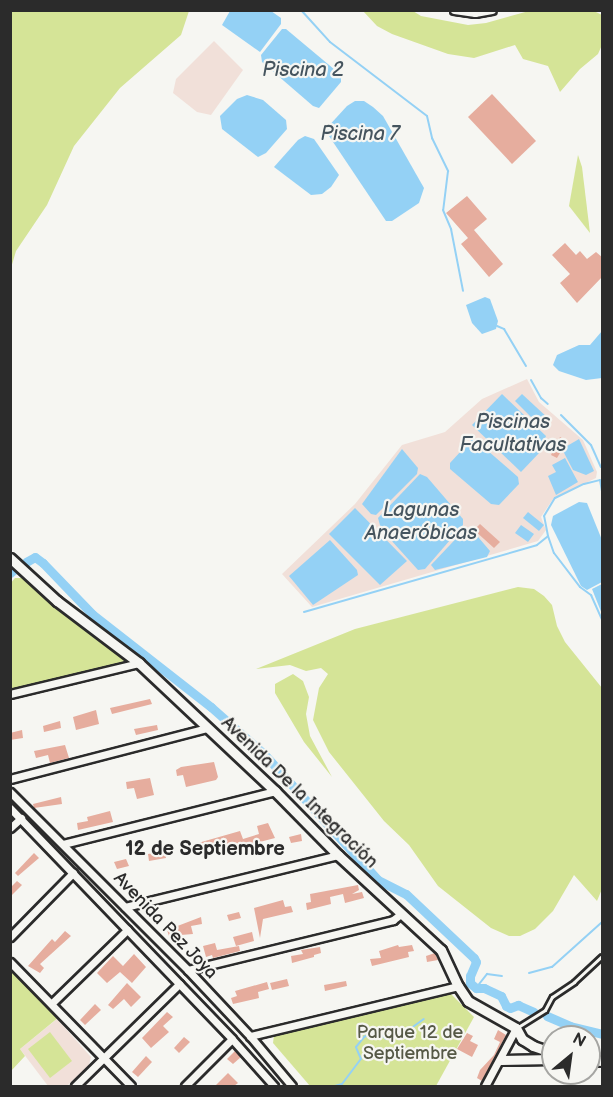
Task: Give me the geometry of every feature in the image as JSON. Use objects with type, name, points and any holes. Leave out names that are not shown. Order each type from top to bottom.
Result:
[{"type":"street","points":[[454,10],[475,13],[492,10]]},
{"type":"street","name":"Avenida De la Integración","points":[[10,558],[57,601],[139,663],[275,791],[338,855],[441,950],[458,986],[468,1001],[516,1028],[522,1039],[541,1048]]},
{"type":"street","points":[[10,694],[139,663]]},
{"type":"street","points":[[10,779],[207,728]]},
{"type":"street","points":[[63,844],[275,791]]},
{"type":"street","name":"Avenida Pez Joya","points":[[10,792],[188,970],[250,1036],[292,1086]]},
{"type":"street","name":"Avenida Pez Joya","points":[[10,808],[232,1039],[274,1086]]},
{"type":"street","points":[[10,828],[21,818]]},
{"type":"street","points":[[125,907],[338,855]]},
{"type":"street","points":[[10,937],[73,873]]},
{"type":"street","points":[[188,970],[393,920],[402,913]]},
{"type":"street","points":[[52,1003],[127,930]]},
{"type":"street","points":[[10,962],[131,1086]]},
{"type":"street","points":[[75,1086],[179,984]]},
{"type":"street","points":[[250,1036],[458,986]]},
{"type":"street","points":[[486,1086],[516,1028]]},
{"type":"street","points":[[185,1086],[232,1039]]},
{"type":"street","points":[[501,1060],[541,1059]]},
{"type":"lane","points":[[516,1028],[545,1010],[552,996],[574,982],[603,956]]},
{"type":"shaded area","points":[[214,41],[243,70],[211,115],[197,112],[173,93],[176,79]]},
{"type":"shaded area","points":[[527,379],[539,402],[583,440],[597,472],[596,478],[553,499],[541,517],[546,530],[538,541],[312,607],[282,574],[355,504],[402,445],[445,432],[482,399]]},
{"type":"shaded area","points":[[57,1019],[91,1057],[89,1065],[67,1086],[48,1086],[20,1049]]},
{"type":"green space","points":[[11,10],[189,11],[181,35],[120,88],[74,146],[47,205],[16,251],[11,268]]},
{"type":"green space","points":[[363,11],[413,11],[421,16],[468,25],[486,23],[529,11],[594,11],[602,15],[602,45],[598,54],[580,69],[560,92],[548,66],[523,59],[515,45],[474,58],[448,54],[392,34],[377,26]]},
{"type":"green space","points":[[578,155],[582,167],[590,233],[569,206]]},
{"type":"green space","points":[[15,578],[24,578],[130,660],[11,689],[10,584]]},
{"type":"green space","points":[[518,587],[534,589],[552,605],[557,626],[565,642],[602,688],[602,889],[597,901],[574,875],[553,911],[535,929],[520,936],[509,936],[491,928],[438,886],[409,845],[384,821],[329,752],[313,720],[319,688],[328,674],[321,668],[306,671],[290,665],[256,669],[355,629]]},
{"type":"green space","points":[[293,674],[303,681],[309,697],[306,714],[310,736],[332,777],[304,742],[275,693],[275,684]]},
{"type":"green space","points":[[11,967],[59,1017],[20,1049],[25,1056],[11,1071]]},
{"type":"green space","name":"Parque 12 de Septiembre","points":[[451,994],[474,1017],[436,1086],[310,1086],[273,1043],[274,1035],[280,1029]]},
{"type":"green space","points":[[50,1032],[72,1061],[50,1078],[28,1049]]},
{"type":"water","points":[[230,11],[271,11],[281,18],[281,24],[260,52],[222,25]]},
{"type":"water","name":"Piscina 2","points":[[282,29],[286,29],[341,75],[341,82],[319,108],[313,106],[262,62],[261,55]]},
{"type":"water","points":[[247,95],[263,100],[286,120],[287,129],[266,153],[258,157],[222,129],[220,116],[237,99]]},
{"type":"water","name":"Piscina 7","points":[[355,101],[364,101],[383,116],[424,188],[419,203],[392,221],[386,221],[325,130],[347,106]]},
{"type":"water","points":[[305,136],[314,139],[339,175],[331,187],[322,194],[311,195],[274,167],[298,140]]},
{"type":"water","points":[[485,297],[490,299],[498,321],[496,329],[482,334],[472,323],[466,305]]},
{"type":"water","points":[[602,331],[602,378],[586,380],[559,371],[553,365],[557,355],[579,345],[590,345]]},
{"type":"water","name":"Piscinas Facultativas","points":[[502,394],[546,436],[541,451],[521,472],[472,425]]},
{"type":"water","name":"Piscinas Facultativas","points":[[522,394],[549,419],[541,427],[515,401]]},
{"type":"water","name":"Lagunas Anaeróbicas","points":[[473,438],[518,477],[519,484],[499,505],[491,504],[450,469],[450,463]]},
{"type":"water","points":[[579,439],[594,471],[586,475],[573,470],[562,449]]},
{"type":"water","name":"Lagunas Anaeróbicas","points":[[402,449],[418,468],[417,474],[376,515],[371,514],[362,504]]},
{"type":"water","points":[[565,458],[578,482],[556,495],[548,476],[556,472],[552,465]]},
{"type":"water","name":"Lagunas Anaeróbicas","points":[[420,474],[427,477],[463,519],[463,525],[425,569],[418,570],[381,529],[378,518]]},
{"type":"water","points":[[579,502],[587,503],[602,540],[602,582],[587,590],[581,586],[551,525],[553,516]]},
{"type":"water","name":"Lagunas Anaeróbicas","points":[[355,508],[407,561],[380,585],[329,534]]},
{"type":"water","points":[[528,512],[544,525],[539,531],[523,518]]},
{"type":"water","points":[[521,525],[534,534],[528,542],[515,533]]},
{"type":"water","name":"Lagunas Anaeróbicas","points":[[466,528],[473,531],[490,551],[487,557],[435,570],[431,565]]},
{"type":"water","name":"Lagunas Anaeróbicas","points":[[330,540],[357,570],[358,575],[313,605],[289,576]]},
{"type":"water","points":[[602,584],[602,614],[592,589]]},
{"type":"building","points":[[492,94],[536,141],[512,164],[468,117]]},
{"type":"building","points":[[467,196],[487,219],[474,230],[503,264],[489,277],[461,244],[468,238],[446,213]]},
{"type":"building","points":[[565,243],[576,255],[580,251],[587,259],[596,252],[603,258],[603,276],[577,303],[560,283],[570,274],[552,255]]},
{"type":"building","points":[[560,437],[567,441],[557,458],[551,455]]},
{"type":"building","points":[[480,524],[500,542],[494,548],[474,530]]},
{"type":"building","points":[[150,699],[152,704],[112,714],[110,708]]},
{"type":"building","points":[[96,710],[99,724],[76,730],[73,717]]},
{"type":"building","points":[[60,721],[61,728],[44,732],[43,726]]},
{"type":"building","points":[[157,725],[158,730],[136,735],[134,729]]},
{"type":"building","points":[[22,730],[23,738],[10,740],[10,733]]},
{"type":"building","points":[[65,745],[69,758],[50,763],[48,755],[36,758],[34,751]]},
{"type":"building","points":[[214,762],[218,777],[216,780],[186,787],[183,775],[177,776],[176,770],[181,767]]},
{"type":"building","points":[[150,778],[154,795],[137,799],[134,788],[127,789],[126,782]]},
{"type":"building","points":[[61,797],[62,804],[34,808],[33,804]]},
{"type":"building","points":[[110,811],[113,822],[78,830],[77,823],[88,821],[87,817]]},
{"type":"building","points":[[268,823],[275,838],[202,857],[198,843],[240,831],[243,839],[259,834],[257,826]]},
{"type":"building","points":[[301,834],[302,841],[291,843],[289,837]]},
{"type":"building","points":[[165,851],[166,858],[149,861],[148,854]]},
{"type":"building","points":[[34,853],[39,858],[18,876],[15,873]]},
{"type":"building","points":[[126,859],[129,866],[117,869],[114,862]]},
{"type":"building","points":[[17,881],[22,885],[10,897],[10,888]]},
{"type":"building","points":[[358,885],[359,890],[352,894],[362,892],[364,898],[345,903],[343,894],[330,897],[331,904],[307,910],[306,903],[311,902],[310,894]]},
{"type":"building","points":[[283,900],[285,907],[291,906],[293,912],[263,919],[260,938],[254,908]]},
{"type":"building","points":[[239,912],[241,918],[229,921],[227,915]]},
{"type":"building","points":[[201,917],[202,924],[191,926],[193,934],[169,936],[167,930]]},
{"type":"building","points":[[65,931],[71,936],[40,964],[44,968],[40,973],[28,966],[52,939],[55,942]]},
{"type":"building","points":[[252,932],[254,941],[236,946],[233,937]]},
{"type":"building","points":[[215,943],[217,950],[239,946],[240,951],[213,958],[212,955],[206,957],[203,946]]},
{"type":"building","points":[[398,945],[399,947],[412,945],[414,951],[408,952],[409,957],[372,966],[370,959],[381,958],[379,951]]},
{"type":"building","points":[[320,947],[321,953],[314,957],[292,963],[291,956],[303,954],[301,950]]},
{"type":"building","points":[[435,953],[438,960],[427,962],[426,956]]},
{"type":"building","points":[[134,954],[146,967],[132,983],[120,972],[107,983],[97,973],[113,956],[123,966]]},
{"type":"building","points":[[287,979],[289,986],[272,990],[270,983]]},
{"type":"building","points":[[346,981],[347,986],[325,991],[324,985]]},
{"type":"building","points":[[267,982],[269,989],[258,992],[259,998],[233,1004],[231,998],[237,996],[235,991]]},
{"type":"building","points":[[127,983],[141,997],[131,1007],[124,999],[113,1009],[108,1005]]},
{"type":"building","points":[[95,1004],[101,1010],[85,1025],[80,1020]]},
{"type":"building","points":[[167,1012],[173,1017],[163,1026],[169,1032],[151,1048],[142,1038]]},
{"type":"building","points":[[498,1030],[506,1035],[482,1081],[477,1078],[480,1070],[494,1055],[500,1042],[494,1039]]},
{"type":"building","points":[[467,1033],[473,1036],[470,1041],[478,1045],[472,1057],[457,1049]]},
{"type":"building","points":[[184,1037],[190,1042],[179,1053],[174,1048]]},
{"type":"building","points":[[235,1051],[241,1057],[233,1064],[227,1059]]},
{"type":"building","points":[[146,1056],[152,1062],[138,1077],[132,1072]]},
{"type":"building","points":[[228,1073],[238,1083],[234,1086],[215,1086]]},
{"type":"waterway","points":[[301,10],[330,42],[427,116],[432,138],[448,171],[443,210],[451,229],[463,291]]},
{"type":"waterway","points":[[497,326],[504,329],[526,366]]},
{"type":"waterway","points":[[531,380],[541,398],[548,404]]},
{"type":"waterway","points":[[561,415],[591,445],[601,467]]},
{"type":"waterway","points":[[304,612],[537,545],[548,536],[544,516],[555,498],[584,484],[600,480],[602,491]]},
{"type":"waterway","points":[[548,536],[554,553],[580,587],[591,595],[602,620]]},
{"type":"waterway","points":[[26,562],[35,557],[43,563],[92,614],[211,707],[264,754],[378,880],[406,894],[474,958],[476,962],[470,976],[470,983],[476,988],[484,988],[501,996],[506,1006],[510,1008],[518,1005],[534,1012]]},
{"type":"waterway","points":[[10,573],[15,569]]},
{"type":"waterway","points":[[529,973],[552,967],[602,922]]},
{"type":"waterway","points":[[476,988],[487,974],[502,976]]},
{"type":"waterway","points":[[547,1016],[570,1026],[602,1034]]},
{"type":"waterway","points":[[335,1086],[342,1084],[361,1059],[356,1047],[364,1037],[377,1031],[386,1039],[410,1029],[424,1019]]},
{"type":"district","name":"12 de Septiembre","points":[[205,849]]}]
